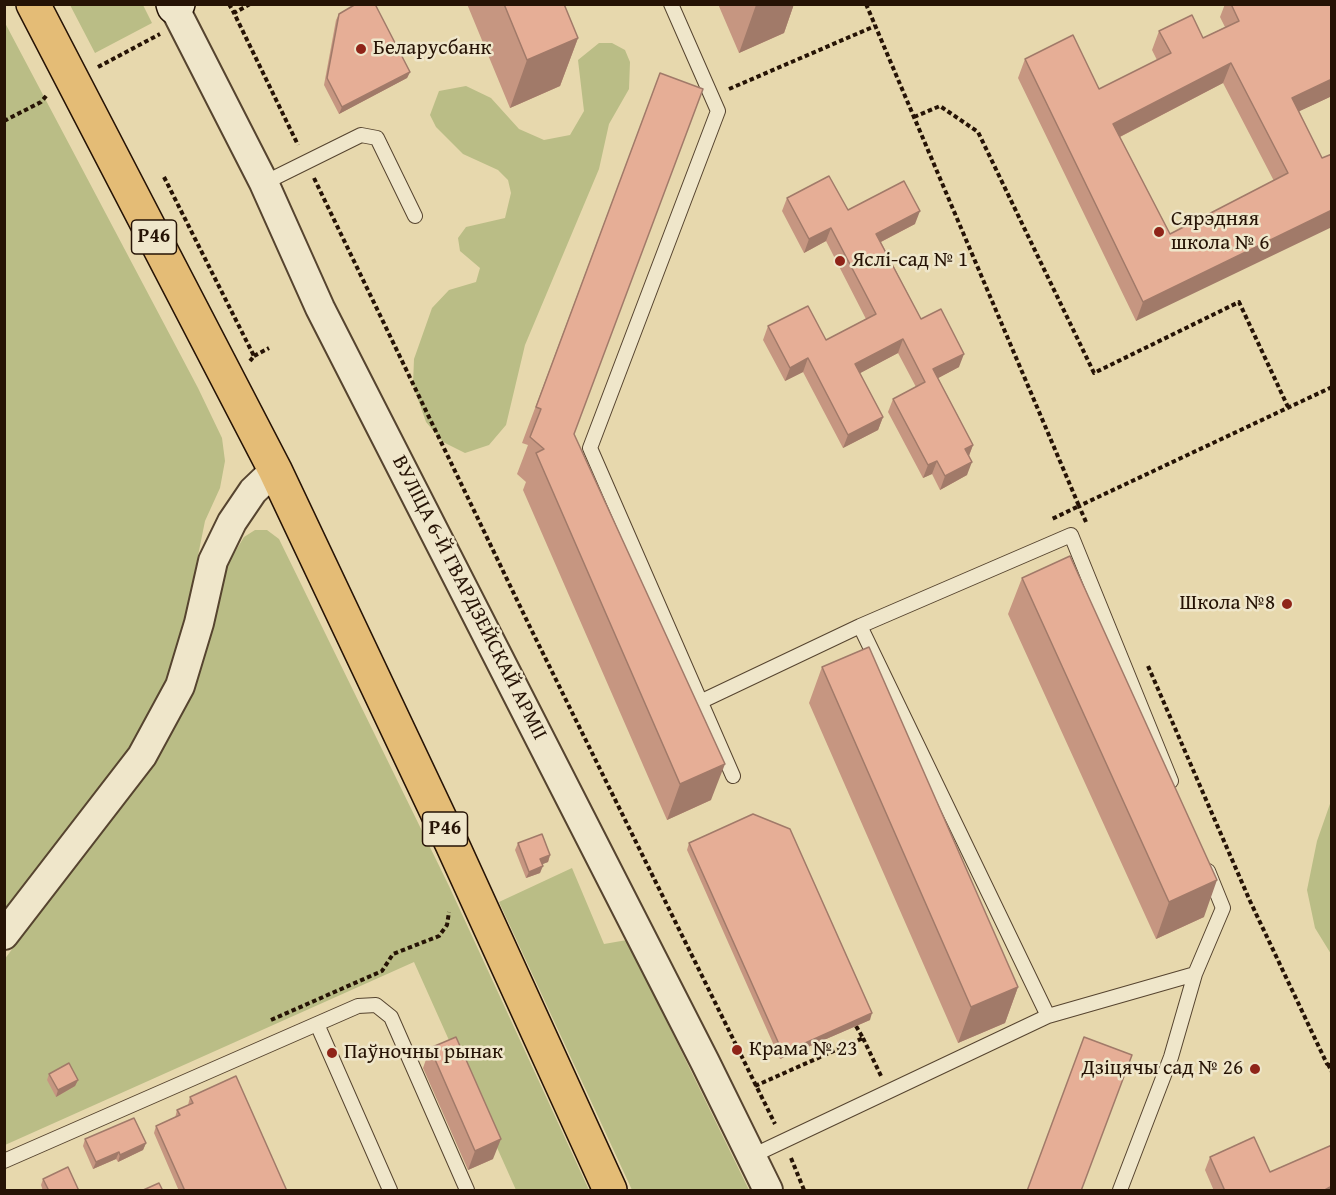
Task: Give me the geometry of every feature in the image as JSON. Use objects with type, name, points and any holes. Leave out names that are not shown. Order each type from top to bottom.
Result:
[{"type":"main road","name":"Р46","points":[[33,4],[275,470],[452,844],[610,1191]]},
{"type":"street","name":"ВУЛІЦА 6-Й ГВАРДЗЕЙСКАЙ АРМІІ","points":[[177,10],[264,183],[320,308],[768,1191]]},
{"type":"street","points":[[4,935],[142,756],[180,686],[200,623],[213,561],[232,522],[253,491],[275,470]]},
{"type":"lane","points":[[671,4],[718,111],[590,448],[733,776]]},
{"type":"lane","points":[[264,183],[361,135],[377,138],[415,216]]},
{"type":"lane","points":[[702,701],[860,626],[1071,535],[1179,798]]},
{"type":"lane","points":[[860,626],[1048,1016]]},
{"type":"lane","points":[[1120,1191],[1171,1057],[1195,974],[1223,908],[1201,853]]},
{"type":"lane","points":[[752,1156],[1048,1016],[1195,974]]},
{"type":"lane","points":[[4,1161],[358,1006],[376,1005],[391,1017],[467,1191]]},
{"type":"lane","points":[[316,1024],[390,1191]]},
{"type":"path","points":[[229,4],[525,616],[784,1142],[804,1191]]},
{"type":"path","points":[[234,13],[250,4]]},
{"type":"path","points":[[866,4],[1089,528]]},
{"type":"path","points":[[101,65],[177,10]]},
{"type":"path","points":[[712,96],[875,26]]},
{"type":"path","points":[[914,117],[940,106],[978,132],[1094,374],[1239,302],[1288,407]]},
{"type":"path","points":[[254,356],[269,348]]},
{"type":"path","points":[[1047,521],[1332,387]]},
{"type":"path","points":[[1145,660],[1250,901],[1332,1072]]},
{"type":"path","points":[[263,1023],[382,971],[393,954],[439,936],[447,925],[450,908]]},
{"type":"path","points":[[856,1026],[888,1092]]},
{"type":"path","points":[[755,1086],[863,1038]]},
{"type":"green space","points":[[70,5],[143,5],[152,23],[95,53]]},
{"type":"green space","points":[[4,21],[198,388],[222,438],[225,461],[220,488],[205,521],[185,620],[169,680],[131,748],[4,913]]},
{"type":"green space","points":[[599,43],[612,43],[625,50],[630,62],[629,89],[609,124],[599,169],[525,345],[506,425],[489,445],[465,453],[443,442],[426,422],[413,385],[414,359],[432,308],[449,290],[476,282],[480,268],[460,251],[458,238],[466,227],[505,218],[511,193],[508,180],[498,170],[463,154],[436,127],[430,115],[439,91],[466,86],[491,98],[519,129],[544,140],[570,135],[584,111],[578,60]]},
{"type":"green space","points":[[255,530],[267,530],[279,539],[449,886],[589,1190],[516,1190],[414,962],[5,1145],[4,960],[151,763],[192,690],[214,625],[227,565],[244,537]]},
{"type":"green space","points":[[1331,801],[1331,954],[1315,928],[1307,890],[1317,841]]},
{"type":"green space","points":[[572,868],[604,944],[627,940],[749,1190],[632,1190],[499,902]]},
{"type":"building","name":"Беларусбанк","points":[[356,4],[375,4],[410,72],[342,107],[327,78],[339,14]]},
{"type":"building","points":[[504,4],[564,4],[578,38],[527,60]]},
{"type":"building","points":[[1231,4],[1332,4],[1332,79],[1292,98],[1322,158],[1332,154],[1332,210],[1143,302],[1025,59],[1073,35],[1099,89],[1171,53],[1159,31],[1192,15],[1203,38],[1239,21]],"holes":[[[1231,63],[1288,173],[1170,234],[1113,124]]]},
{"type":"building","points":[[660,73],[703,89],[574,434],[725,764],[680,784],[536,453],[544,449],[530,437],[541,409],[536,407]]},
{"type":"building","points":[[829,176],[848,210],[904,181],[920,211],[876,234],[921,319],[941,309],[964,354],[933,369],[973,445],[965,449],[972,462],[945,476],[937,461],[928,465],[893,399],[925,382],[903,339],[855,364],[883,417],[848,435],[808,358],[790,368],[768,326],[808,306],[826,340],[876,314],[831,228],[809,239],[787,198]]},
{"type":"building","points":[[1070,556],[1217,880],[1169,902],[1022,578]]},
{"type":"building","points":[[869,647],[1018,987],[971,1007],[822,667]]},
{"type":"building","points":[[753,814],[790,829],[872,1013],[783,1053],[689,843]]},
{"type":"building","points":[[542,834],[550,855],[540,859],[543,866],[529,872],[518,843]]},
{"type":"building","points":[[456,1037],[501,1139],[475,1151],[430,1048]]},
{"type":"building","points":[[1084,1037],[1132,1055],[1081,1191],[1027,1191]]},
{"type":"building","points":[[69,1063],[78,1080],[58,1090],[49,1074]]},
{"type":"building","points":[[236,1076],[287,1191],[185,1191],[156,1126],[180,1115],[177,1110],[193,1103],[190,1097]]},
{"type":"building","points":[[134,1118],[146,1143],[120,1155],[119,1152],[96,1162],[85,1139]]},
{"type":"building","points":[[1254,1137],[1270,1172],[1332,1145],[1332,1186],[1323,1191],[1225,1191],[1210,1157]]},
{"type":"building","points":[[68,1167],[79,1191],[49,1191],[43,1179]]},
{"type":"building","points":[[159,1183],[163,1191],[141,1191]]},
{"type":"place","name":"Беларусбанк","points":[[361,49]]},
{"type":"place","name":"Сярэдняя школа № 6","points":[[1159,232]]},
{"type":"place","name":"Яслі-сад № 1","points":[[840,261]]},
{"type":"place","name":"Школа №8","points":[[1287,604]]},
{"type":"place","name":"Крама № 23","points":[[737,1050]]},
{"type":"place","name":"Паўночны рынак","points":[[332,1053]]},
{"type":"place","name":"Дзіцячы сад № 26","points":[[1255,1069]]}]
